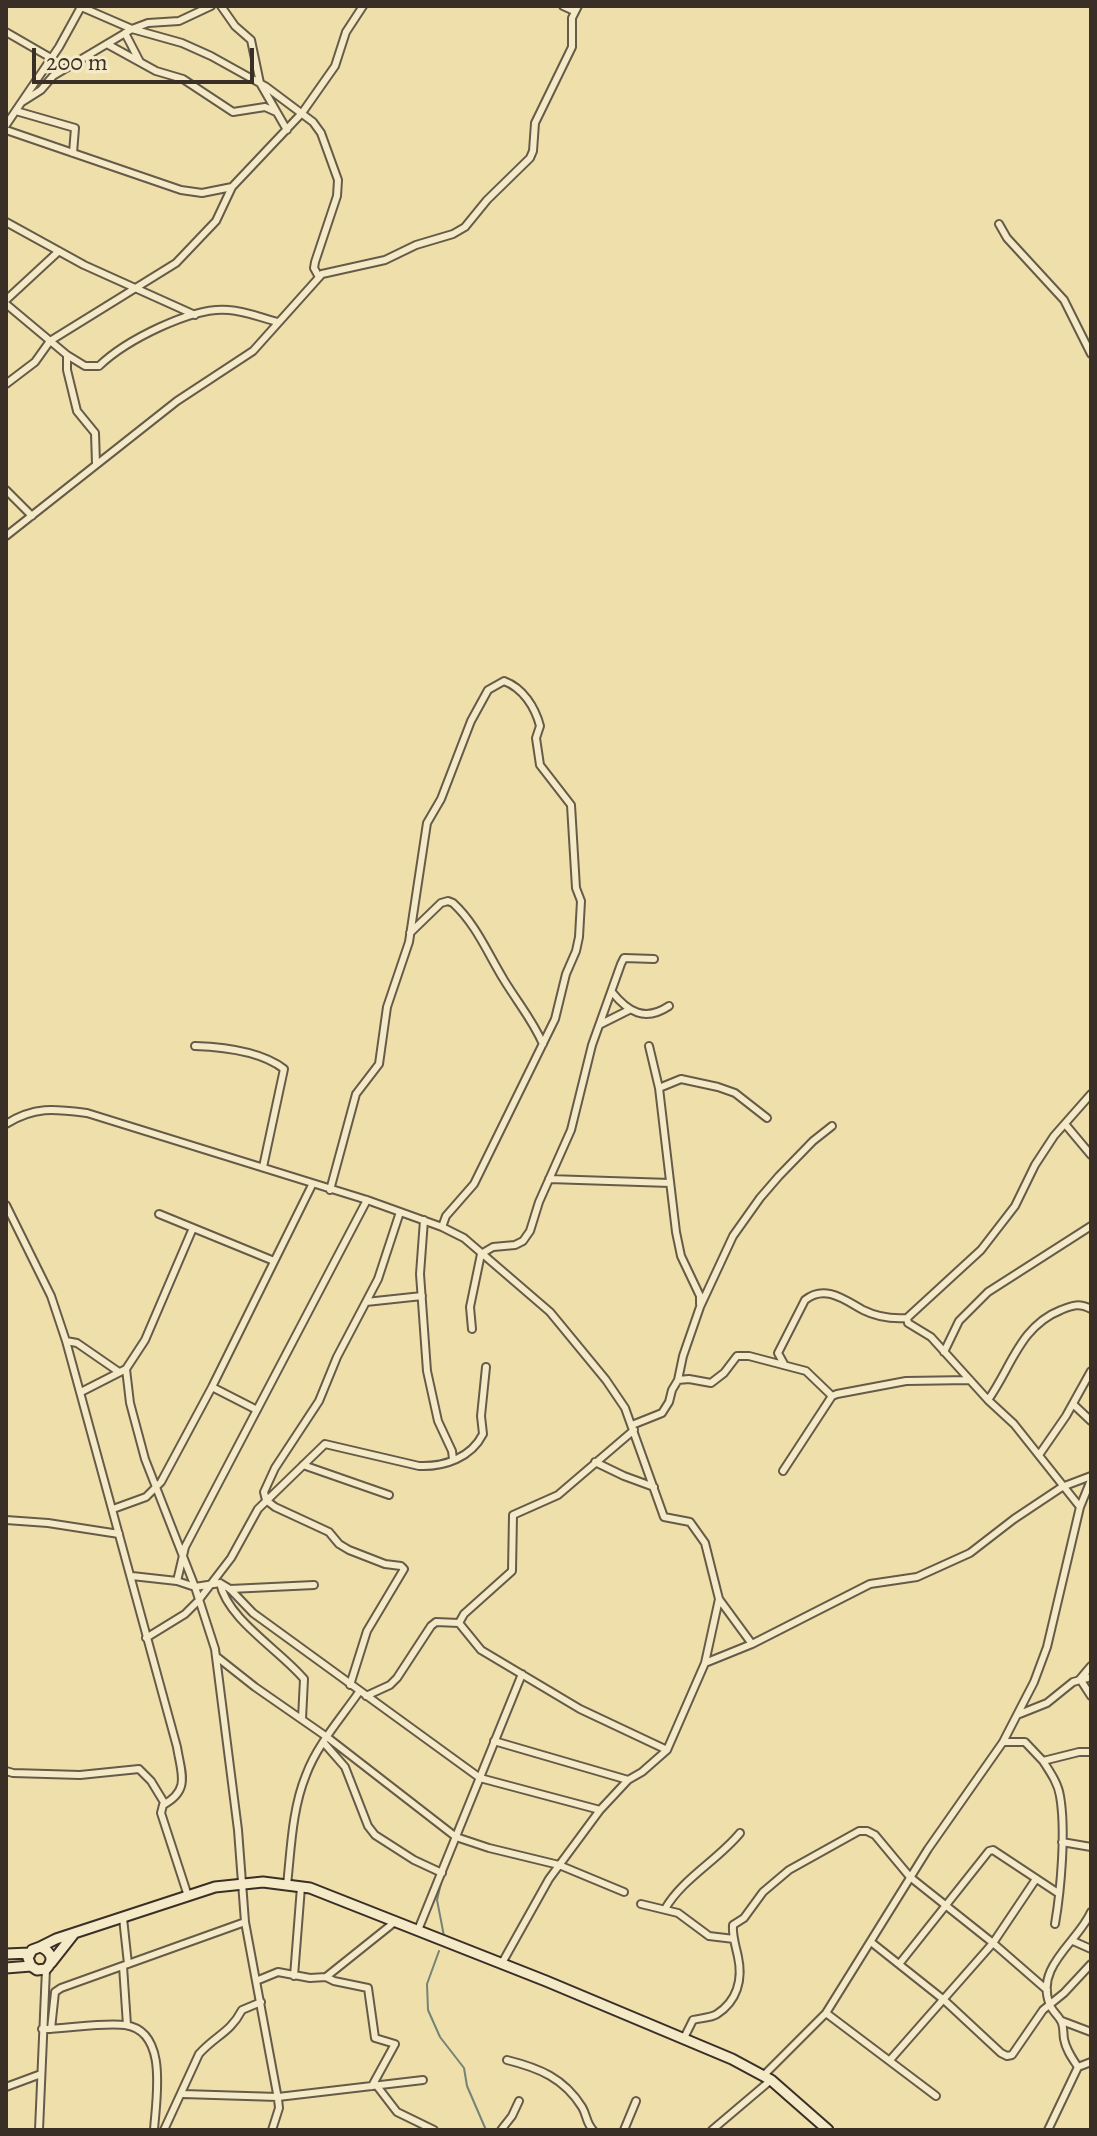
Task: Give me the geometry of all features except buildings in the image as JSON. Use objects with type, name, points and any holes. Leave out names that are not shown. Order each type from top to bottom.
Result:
[{"type":"main road","points":[[6,1954],[30,1953],[56,1939],[215,1887],[242,1883],[301,1887],[396,1921],[684,2038],[767,2078],[828,2130]]},
{"type":"main road","points":[[6,1968],[48,1966],[73,1935]]},
{"type":"main road","points":[[40,1947],[47,1949],[51,1955],[48,1966]]},
{"type":"main road","points":[[30,1953],[28,1961],[32,1967]]},
{"type":"street","points":[[232,187],[202,193],[181,190],[6,127],[80,6],[129,31],[182,43],[260,83],[302,113],[321,133],[338,180],[337,196],[315,262],[314,268],[319,277]]},
{"type":"street","points":[[22,102],[41,90],[53,76],[129,31],[148,23],[179,21],[211,6]]},
{"type":"street","points":[[221,6],[235,26],[251,40],[260,83],[287,130]]},
{"type":"street","points":[[6,384],[35,362],[50,341],[176,263],[186,253],[216,221],[232,187],[302,113],[335,66],[346,32],[363,6]]},
{"type":"street","points":[[6,536],[177,401],[253,351],[319,277],[385,260],[465,227],[487,200],[530,158],[535,123],[572,47],[576,8],[563,6]]},
{"type":"street","points":[[129,31],[140,62]]},
{"type":"street","points":[[6,32],[51,58]]},
{"type":"street","points":[[107,44],[156,71],[183,79],[233,112],[265,107],[276,112]]},
{"type":"street","points":[[16,111],[75,128],[73,153]]},
{"type":"street","points":[[6,222],[59,251],[195,315]]},
{"type":"street","points":[[999,224],[1007,238],[1064,300],[1091,354]]},
{"type":"street","points":[[59,251],[6,302],[67,355],[85,366],[99,366],[113,352],[137,337],[195,315],[228,309],[278,322]]},
{"type":"street","points":[[67,355],[67,370],[77,411],[95,433],[95,465]]},
{"type":"street","points":[[6,490],[32,516]]},
{"type":"street","points":[[330,1190],[356,1094],[379,1064],[387,1007],[410,934],[427,823],[441,799],[471,721],[488,690],[504,681],[522,691],[540,722],[536,738],[540,765],[571,805],[573,862],[581,901],[576,951],[566,974],[555,1019],[543,1044],[474,1184],[446,1216],[442,1227]]},
{"type":"street","points":[[410,934],[441,903],[453,903],[478,932],[488,955],[530,1017],[543,1044]]},
{"type":"street","points":[[472,1329],[470,1307],[481,1254],[493,1247],[515,1245],[523,1241],[530,1231],[539,1202],[571,1130],[592,1045],[624,958],[654,959]]},
{"type":"street","points":[[612,992],[629,1010],[648,1016],[669,1006]]},
{"type":"street","points":[[601,1024],[629,1010]]},
{"type":"street","points":[[195,1046],[236,1050],[284,1069],[263,1167]]},
{"type":"street","points":[[649,1046],[659,1088],[674,1222],[681,1256],[700,1296],[700,1307]]},
{"type":"street","points":[[659,1088],[681,1079],[718,1087],[735,1093],[767,1118]]},
{"type":"street","points":[[784,1364],[778,1353],[805,1300],[812,1294],[830,1293],[887,1318],[907,1318],[981,1250],[1015,1206],[1035,1165],[1054,1136],[1091,1094]]},
{"type":"street","points":[[6,1124],[49,1108],[87,1113],[367,1200],[464,1238],[550,1312],[606,1380],[625,1408],[664,1517],[690,1522],[705,1543],[719,1599],[752,1644]]},
{"type":"street","points":[[1065,1124],[1091,1155]]},
{"type":"street","points":[[459,1623],[464,1614],[512,1571],[513,1515],[558,1495],[633,1427],[662,1413],[678,1380],[700,1307],[733,1236],[760,1198],[813,1141],[832,1126]]},
{"type":"street","points":[[549,1179],[670,1183]]},
{"type":"street","points":[[113,1509],[146,1497],[156,1487],[212,1387],[312,1185]]},
{"type":"street","points":[[177,1581],[183,1556],[367,1200]]},
{"type":"street","points":[[6,1205],[51,1296],[132,1576],[177,1747],[182,1787],[178,1796],[165,1804],[161,1813],[188,1896]]},
{"type":"street","points":[[350,1685],[367,1631],[404,1569],[349,1550],[329,1532],[275,1507],[266,1500],[264,1492],[275,1468],[319,1401],[337,1357],[388,1254],[400,1212]]},
{"type":"street","points":[[159,1214],[274,1261]]},
{"type":"street","points":[[424,1220],[420,1274],[427,1371],[438,1421],[453,1459]]},
{"type":"street","points":[[944,1352],[959,1321],[988,1292],[1091,1226]]},
{"type":"street","points":[[81,1392],[122,1371],[145,1340],[193,1228]]},
{"type":"street","points":[[366,1302],[422,1296]]},
{"type":"street","points":[[988,1400],[1019,1346],[1035,1326],[1069,1307],[1079,1304],[1091,1309]]},
{"type":"street","points":[[907,1318],[908,1323],[931,1337],[1014,1424],[1080,1507]]},
{"type":"street","points":[[66,1341],[77,1343],[122,1371],[145,1459],[195,1587],[217,1657],[245,1922],[278,2097],[279,2108],[272,2130]]},
{"type":"street","points":[[678,1380],[711,1383],[724,1373],[737,1356],[749,1356],[806,1371],[832,1396]]},
{"type":"street","points":[[146,1638],[185,1614],[198,1601],[231,1558],[266,1500],[325,1444],[432,1467],[467,1454],[483,1434],[481,1416],[486,1367]]},
{"type":"street","points":[[1039,1455],[1091,1371]]},
{"type":"street","points":[[783,1471],[832,1396],[906,1381],[970,1380]]},
{"type":"street","points":[[212,1387],[257,1410]]},
{"type":"street","points":[[1073,1404],[1091,1421]]},
{"type":"street","points":[[595,1462],[654,1487]]},
{"type":"street","points":[[303,1465],[389,1495]]},
{"type":"street","points":[[705,1663],[752,1644],[870,1584],[917,1577],[970,1553],[1062,1487],[1091,1478]]},
{"type":"street","points":[[712,2130],[767,2078],[826,2013],[910,1877],[1003,1742],[1034,1682],[1047,1647],[1080,1507],[1091,1478]]},
{"type":"street","points":[[6,1520],[119,1534]]},
{"type":"street","points":[[132,1576],[177,1581],[195,1587],[220,1583],[253,1613],[480,1778],[600,1810]]},
{"type":"street","points":[[220,1583],[225,1600],[304,1679],[302,1719]]},
{"type":"street","points":[[230,1589],[314,1585]]},
{"type":"street","points":[[502,1963],[559,1865],[600,1810],[628,1780],[667,1750],[705,1663],[719,1599]]},
{"type":"street","points":[[287,1885],[296,1808],[306,1774],[326,1740],[362,1694],[390,1685],[436,1622],[459,1623],[481,1650],[580,1709],[667,1750]]},
{"type":"street","points":[[217,1657],[456,1837],[559,1865],[624,1892]]},
{"type":"street","points":[[1017,1716],[1047,1703],[1080,1679],[1091,1666]]},
{"type":"street","points":[[418,1930],[522,1674]]},
{"type":"street","points":[[1080,1679],[1091,1677]]},
{"type":"street","points":[[1080,1679],[1091,1696]]},
{"type":"street","points":[[326,1740],[345,1767],[368,1826],[375,1835],[414,1860],[442,1873]]},
{"type":"street","points":[[494,1741],[628,1780]]},
{"type":"street","points":[[1003,1742],[1025,1742],[1057,1782],[1061,1796],[1062,1842],[1055,1924]]},
{"type":"street","points":[[1043,1761],[1091,1752]]},
{"type":"street","points":[[6,1771],[80,1775],[139,1769],[151,1781],[165,1804]]},
{"type":"street","points":[[684,2038],[693,2020],[716,2015],[731,2002],[740,1978],[733,1925],[744,1918],[775,1880],[852,1834],[867,1831],[875,1835],[910,1877],[1047,1990]]},
{"type":"street","points":[[665,1909],[677,1892],[719,1856],[740,1833]]},
{"type":"street","points":[[1062,1842],[1091,1847]]},
{"type":"street","points":[[900,1963],[989,1851],[993,1850],[1058,1893]]},
{"type":"street","points":[[890,2060],[993,1943],[1036,1879]]},
{"type":"street","points":[[294,1976],[301,1887]]},
{"type":"street","points":[[641,1904],[680,1914],[709,1936],[734,1939]]},
{"type":"street","points":[[1091,1912],[1073,1941],[1057,1957],[1047,1990],[1050,2006],[1062,2021],[1091,2032]]},
{"type":"street","points":[[123,1918],[127,2025]]},
{"type":"street","points":[[326,1977],[396,1921]]},
{"type":"street","points":[[51,2029],[55,1992],[245,1922]]},
{"type":"street","points":[[1073,1941],[1091,1949]]},
{"type":"street","points":[[871,1942],[900,1963],[1007,2056],[1012,2055],[1043,2010],[1091,1964]]},
{"type":"street","points":[[39,2130],[43,1991],[48,1966]]},
{"type":"street","points":[[32,1967],[43,1991]]},
{"type":"street","points":[[256,1981],[278,1972],[326,1977],[368,1988],[375,2038],[395,2044],[374,2086]]},
{"type":"street","points":[[164,2130],[199,2054],[234,2026],[242,2010],[261,2002]]},
{"type":"street","points":[[826,2013],[936,2096]]},
{"type":"street","points":[[1062,2021],[1064,2041],[1078,2067]]},
{"type":"street","points":[[42,2029],[127,2025],[150,2042],[155,2051],[154,2130]]},
{"type":"street","points":[[507,2060],[555,2076],[582,2108],[593,2130]]},
{"type":"street","points":[[1048,2130],[1078,2067],[1091,2062]]},
{"type":"street","points":[[6,2087],[41,2074]]},
{"type":"street","points":[[183,2094],[278,2097],[423,2080]]},
{"type":"street","points":[[374,2086],[397,2112],[434,2130]]},
{"type":"street","points":[[501,2130],[519,2101]]},
{"type":"street","points":[[624,2130],[636,2101]]},
{"type":"street","points":[[811,2130],[816,2117]]},
{"type":"waterway","points":[[441,1883],[437,1900],[444,1936]]},
{"type":"waterway","points":[[439,1951],[427,1984],[428,2010],[440,2037],[464,2068],[467,2086],[486,2130]]}]
